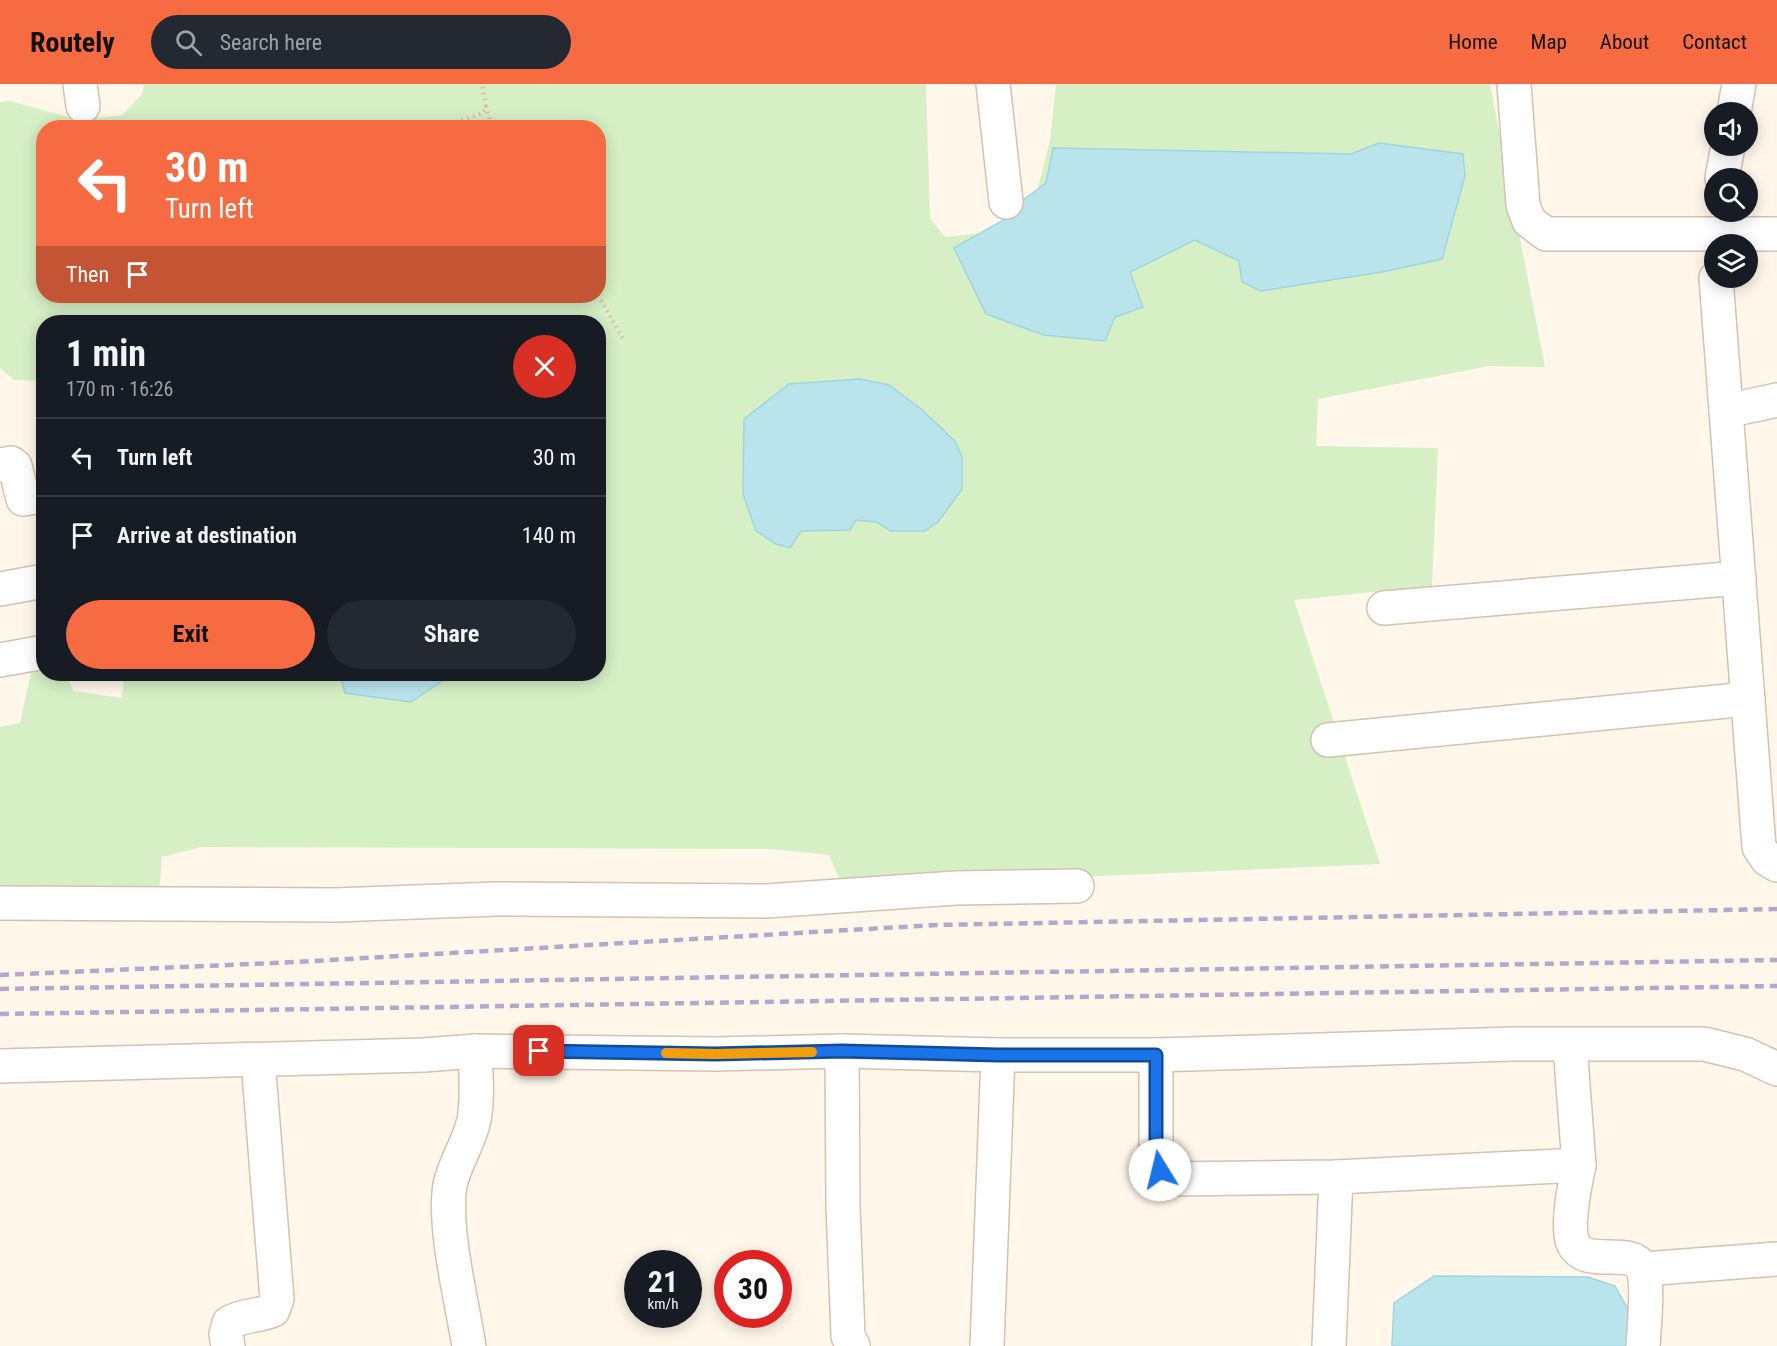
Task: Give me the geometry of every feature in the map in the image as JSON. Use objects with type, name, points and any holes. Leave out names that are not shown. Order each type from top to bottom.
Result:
[{"type":"street","points":[[993,84],[1006,202]]},
{"type":"street","points":[[1514,84],[1523,205],[1529,221],[1546,234],[1704,236]]},
{"type":"street","points":[[1735,102],[1738,84]]},
{"type":"street","points":[[1758,235],[1777,234]]},
{"type":"street","points":[[1717,288],[1759,847],[1767,859],[1777,865]]},
{"type":"street","points":[[1726,411],[1777,400]]},
{"type":"street","points":[[0,465],[11,463],[15,466],[23,499],[36,497]]},
{"type":"street","points":[[1384,608],[1739,578]]},
{"type":"street","points":[[0,589],[36,582]]},
{"type":"street","points":[[0,660],[36,653]]},
{"type":"street","points":[[1328,740],[1748,699]]},
{"type":"street","points":[[0,903],[335,904],[496,899],[766,901],[956,888],[1077,886]]},
{"type":"street","points":[[0,1066],[424,1055],[475,1051],[716,1054],[842,1051],[998,1055],[1156,1055],[1513,1044],[1704,1044],[1745,1054],[1777,1069]]},
{"type":"street","points":[[1570,1045],[1579,1165],[1571,1234],[1574,1245],[1584,1254],[1601,1258],[1627,1258],[1639,1263],[1643,1269],[1645,1296],[1643,1346]]},
{"type":"street","points":[[469,1346],[449,1215],[453,1175],[473,1121],[476,1094],[475,1051]]},
{"type":"street","points":[[842,1051],[843,1206],[850,1343]]},
{"type":"street","points":[[987,1346],[998,1055]]},
{"type":"street","points":[[1156,1055],[1156,1154],[1160,1170],[1170,1179],[1336,1177],[1579,1165]]},
{"type":"street","points":[[228,1346],[226,1334],[229,1323],[241,1316],[260,1316],[273,1310],[277,1299],[258,1060]]},
{"type":"street","points":[[1329,1346],[1336,1177]]},
{"type":"street","points":[[1643,1269],[1777,1259]]},
{"type":"path","points":[[482,84],[490,120]]},
{"type":"path","points":[[462,120],[480,114],[486,109],[486,105]]},
{"type":"path","points":[[603,303],[623,339]]},
{"type":"green space","points":[[144,84],[926,84],[930,218],[945,237],[1010,230],[1034,204],[1050,140],[1056,84],[1490,84],[1545,367],[1489,366],[1318,399],[1316,446],[1438,448],[1432,586],[1294,600],[1380,864],[843,887],[829,855],[771,849],[201,847],[162,857],[159,892],[0,886],[0,727],[20,723],[32,667],[36,666],[36,681],[69,681],[73,691],[122,698],[123,681],[606,681],[606,315],[36,315],[36,381],[14,380],[0,368],[0,102],[10,101],[79,120],[122,115],[142,94]]},
{"type":"water","points":[[1379,143],[1463,154],[1465,176],[1442,259],[1382,272],[1261,291],[1242,282],[1239,261],[1195,240],[1130,272],[1143,307],[1115,317],[1105,341],[1044,335],[986,314],[954,248],[1007,218],[1023,200],[1046,183],[1053,148],[1351,154]]},
{"type":"water","points":[[860,379],[889,385],[921,409],[955,441],[962,457],[962,489],[938,522],[925,531],[891,531],[877,522],[856,520],[850,530],[801,531],[790,548],[776,544],[756,531],[743,494],[744,419],[789,384]]},
{"type":"water","points":[[342,681],[442,681],[411,702],[345,693]]},
{"type":"water","points":[[1434,1276],[1588,1277],[1615,1286],[1638,1327],[1632,1346],[1392,1346],[1394,1303]]},
{"type":"railway","points":[[0,975],[296,962],[936,925],[1777,909]]},
{"type":"railway","points":[[0,989],[1777,960]]},
{"type":"railway","points":[[0,1014],[1777,986]]},
{"type":"slow traffic","points":[[666,1053],[812,1052]]},
{"type":"route","points":[[539,1051],[716,1054],[842,1051],[998,1055],[1156,1055],[1156,1154],[1160,1170]]}]
